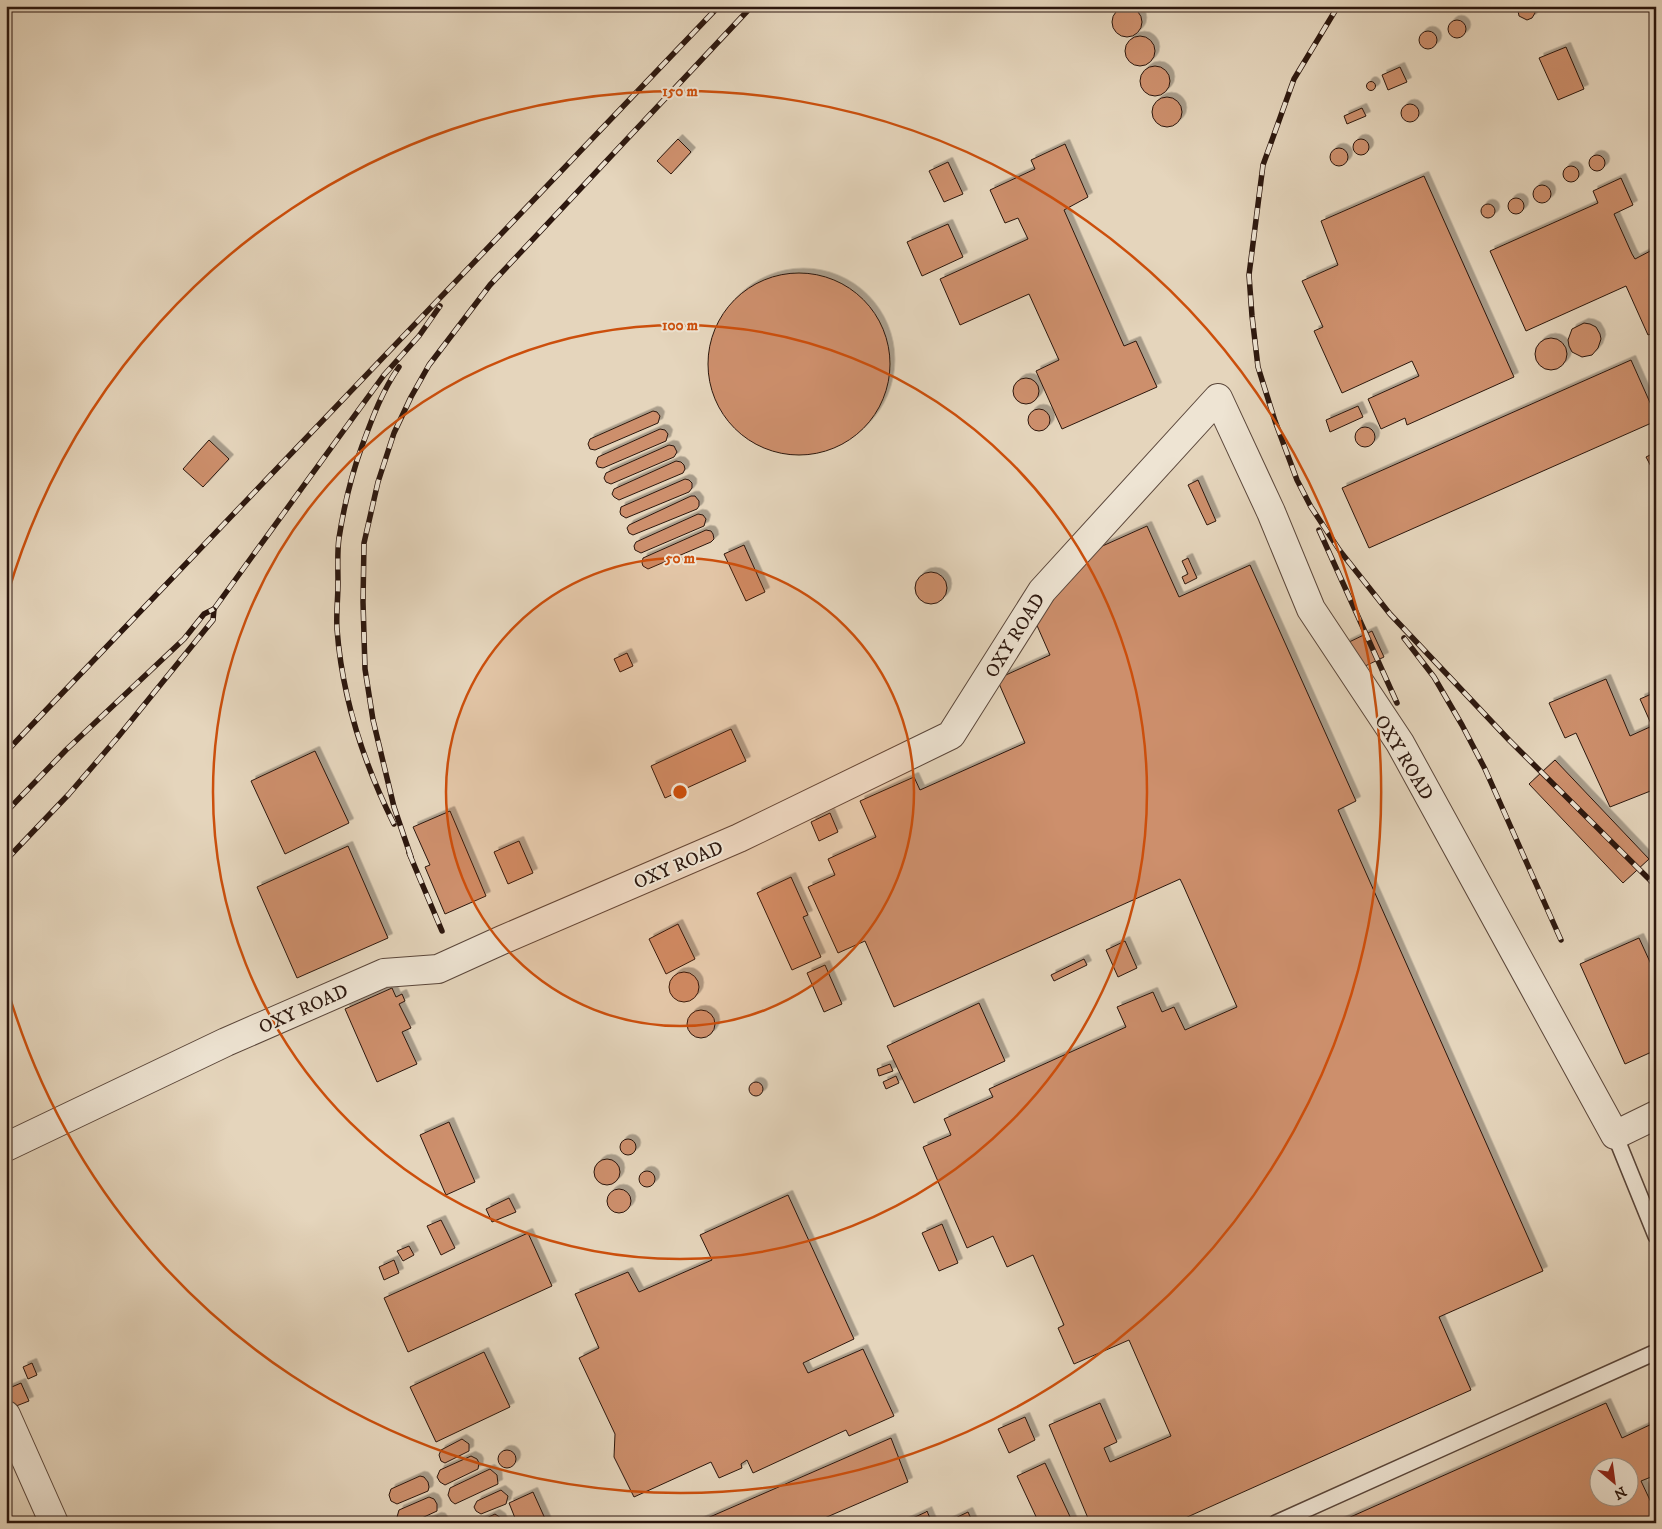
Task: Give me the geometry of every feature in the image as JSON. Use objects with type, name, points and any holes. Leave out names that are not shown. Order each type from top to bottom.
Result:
[{"type":"street","name":"OXY ROAD","points":[[6,1147],[226,1042],[384,973],[438,970],[502,940],[739,838],[951,735],[1042,591],[1218,398],[1271,512],[1311,609],[1400,744],[1615,1134]]},
{"type":"street","points":[[1615,1134],[1656,1115]]},
{"type":"street","points":[[6,1415],[54,1523]]},
{"type":"lane","name":"OXY ROAD","points":[[1615,1134],[1656,1236]]},
{"type":"lane","points":[[1276,1523],[1656,1352]]},
{"type":"building","points":[[1520,6],[1534,6],[1535,13],[1532,18],[1527,20],[1519,16]]},
{"type":"building","points":[[1127,7],[1138,11],[1142,22],[1138,33],[1127,37],[1116,33],[1112,22],[1116,11]]},
{"type":"building","points":[[1457,20],[1465,25],[1466,29],[1461,37],[1457,38],[1449,33],[1448,29],[1453,21]]},
{"type":"building","points":[[1424,31],[1432,31],[1437,36],[1435,47],[1424,49],[1419,44],[1419,36]]},
{"type":"building","points":[[1140,36],[1151,40],[1155,51],[1151,62],[1140,66],[1129,62],[1125,51],[1129,40]]},
{"type":"building","points":[[1566,47],[1584,89],[1558,100],[1539,58]]},
{"type":"building","points":[[1155,66],[1166,70],[1170,81],[1166,92],[1155,96],[1144,92],[1140,81],[1144,70]]},
{"type":"building","points":[[1400,67],[1407,82],[1388,90],[1382,75]]},
{"type":"building","points":[[1371,81],[1376,86],[1371,91],[1366,86]]},
{"type":"building","points":[[1167,97],[1178,101],[1182,112],[1178,123],[1167,127],[1156,123],[1152,112],[1156,101]]},
{"type":"building","points":[[1410,104],[1416,107],[1419,113],[1416,119],[1410,122],[1404,119],[1401,113],[1404,107]]},
{"type":"building","points":[[1362,108],[1366,116],[1347,124],[1344,116]]},
{"type":"building","points":[[678,139],[691,152],[671,174],[657,161]]},
{"type":"building","points":[[1358,139],[1364,139],[1369,144],[1367,153],[1358,155],[1353,150],[1353,144]]},
{"type":"building","points":[[1065,144],[1088,197],[1064,210],[1124,346],[1136,341],[1157,387],[1062,429],[1036,371],[1059,360],[1029,294],[960,325],[940,279],[1028,239],[1018,218],[1005,223],[990,190],[1035,169],[1031,160]]},
{"type":"building","points":[[1339,148],[1345,151],[1348,157],[1345,163],[1339,166],[1333,163],[1330,157],[1333,151]]},
{"type":"building","points":[[1597,155],[1605,163],[1597,171],[1589,163]]},
{"type":"building","points":[[948,162],[963,194],[944,202],[929,171]]},
{"type":"building","points":[[1568,166],[1574,166],[1579,171],[1577,180],[1568,182],[1563,177],[1563,171]]},
{"type":"building","points":[[1424,176],[1514,377],[1407,425],[1405,418],[1381,429],[1368,399],[1419,376],[1412,361],[1342,393],[1314,331],[1323,327],[1302,281],[1338,265],[1321,221]]},
{"type":"building","points":[[1621,178],[1633,205],[1614,214],[1632,254],[1635,259],[1656,248],[1656,332],[1648,335],[1626,286],[1526,331],[1490,251],[1598,203],[1593,191]]},
{"type":"building","points":[[1542,185],[1548,188],[1551,194],[1548,200],[1542,203],[1536,200],[1533,194],[1536,188]]},
{"type":"building","points":[[1516,198],[1522,200],[1524,206],[1522,212],[1516,214],[1510,212],[1508,206],[1510,200]]},
{"type":"building","points":[[1485,204],[1491,204],[1495,211],[1491,218],[1485,218],[1481,214],[1481,208]]},
{"type":"building","points":[[948,224],[963,257],[922,276],[907,242]]},
{"type":"building","points":[[799,273],[817,275],[834,280],[863,300],[883,329],[888,346],[890,364],[888,382],[883,399],[863,428],[834,448],[817,453],[799,455],[781,453],[764,448],[735,428],[715,399],[710,382],[708,364],[710,346],[715,329],[735,300],[764,280],[781,275]]},
{"type":"building","points":[[1584,323],[1596,327],[1601,339],[1598,348],[1592,355],[1582,357],[1572,352],[1568,340],[1572,329]]},
{"type":"building","points":[[1551,338],[1557,339],[1562,343],[1566,348],[1566,360],[1562,365],[1557,369],[1551,370],[1545,369],[1540,365],[1536,360],[1535,354],[1536,348],[1540,343],[1545,339]]},
{"type":"building","points":[[1631,360],[1656,416],[1656,421],[1369,548],[1342,488]]},
{"type":"building","points":[[1026,378],[1035,382],[1039,391],[1035,400],[1026,404],[1017,400],[1013,391],[1017,382]]},
{"type":"building","points":[[1358,406],[1363,417],[1330,432],[1326,420]]},
{"type":"building","points":[[1039,409],[1047,412],[1050,420],[1047,428],[1039,431],[1031,428],[1028,420],[1031,412]]},
{"type":"building","points":[[653,411],[657,412],[660,416],[658,423],[595,450],[590,449],[588,444],[590,439]]},
{"type":"building","points":[[1365,427],[1372,430],[1375,437],[1372,444],[1365,447],[1358,444],[1355,437],[1358,430]]},
{"type":"building","points":[[660,429],[665,430],[668,434],[666,441],[603,468],[598,467],[596,463],[598,457]]},
{"type":"building","points":[[209,440],[229,459],[203,487],[183,469]]},
{"type":"building","points":[[669,445],[674,446],[677,452],[674,457],[611,484],[606,482],[604,478],[606,473]]},
{"type":"building","points":[[1656,452],[1656,476],[1646,457]]},
{"type":"building","points":[[676,461],[684,465],[683,473],[619,500],[612,494],[614,489]]},
{"type":"building","points":[[685,479],[692,483],[692,488],[689,492],[626,518],[621,515],[621,507]]},
{"type":"building","points":[[1198,480],[1216,521],[1207,525],[1188,485]]},
{"type":"building","points":[[691,496],[695,496],[699,501],[697,509],[633,535],[629,533],[627,528],[629,525]]},
{"type":"building","points":[[698,514],[703,515],[706,519],[704,526],[641,553],[635,550],[636,542]]},
{"type":"building","points":[[1147,526],[1179,597],[1250,565],[1356,801],[1338,810],[1543,1271],[1439,1317],[1471,1390],[1174,1523],[1090,1523],[1049,1425],[1100,1403],[1117,1442],[1104,1448],[1110,1462],[1171,1436],[1129,1340],[1074,1364],[1058,1328],[1064,1325],[1033,1255],[1007,1267],[993,1236],[967,1248],[923,1147],[951,1135],[944,1119],[993,1097],[989,1089],[1126,1027],[1117,1007],[1153,992],[1162,1012],[1174,1007],[1185,1030],[1237,1007],[1183,885],[1180,879],[894,1007],[865,941],[838,953],[808,887],[835,875],[828,859],[876,837],[860,801],[914,777],[920,790],[1025,743],[997,679],[1050,655],[1035,621],[1098,548]]},
{"type":"building","points":[[706,530],[711,531],[713,534],[714,539],[711,542],[648,569],[643,566],[643,558]]},
{"type":"building","points":[[744,545],[765,592],[746,601],[724,554]]},
{"type":"building","points":[[1188,558],[1197,578],[1185,584],[1182,577],[1188,574],[1182,561]]},
{"type":"building","points":[[931,572],[942,577],[947,588],[942,599],[931,604],[920,599],[915,588],[920,577]]},
{"type":"building","points":[[1372,631],[1384,657],[1357,670],[1345,644]]},
{"type":"building","points":[[627,653],[633,666],[620,672],[614,659]]},
{"type":"building","points":[[1606,679],[1630,736],[1652,726],[1640,699],[1656,692],[1656,792],[1653,790],[1610,807],[1576,733],[1565,738],[1549,703]]},
{"type":"building","points":[[731,729],[746,761],[665,798],[651,766]]},
{"type":"building","points":[[315,751],[349,823],[285,854],[251,781]]},
{"type":"building","points":[[1555,760],[1649,859],[1623,883],[1529,784]]},
{"type":"building","points":[[450,811],[486,896],[445,914],[425,867],[430,865],[413,827]]},
{"type":"building","points":[[830,813],[838,832],[819,841],[811,822]]},
{"type":"building","points":[[519,841],[533,873],[508,884],[494,852]]},
{"type":"building","points":[[348,846],[388,938],[297,978],[257,887]]},
{"type":"building","points":[[791,877],[808,915],[803,917],[821,957],[792,970],[757,893]]},
{"type":"building","points":[[678,924],[695,959],[666,974],[649,939]]},
{"type":"building","points":[[1639,938],[1656,975],[1656,1050],[1625,1064],[1580,964]]},
{"type":"building","points":[[1125,941],[1137,968],[1118,977],[1106,950]]},
{"type":"building","points":[[1084,959],[1087,965],[1054,981],[1051,975]]},
{"type":"building","points":[[825,965],[842,1004],[824,1012],[807,973]]},
{"type":"building","points":[[684,972],[695,976],[699,987],[695,998],[684,1002],[673,998],[669,987],[673,976]]},
{"type":"building","points":[[392,988],[396,997],[402,994],[405,1001],[399,1004],[411,1028],[402,1032],[417,1064],[377,1082],[345,1009]]},
{"type":"building","points":[[979,1003],[1005,1061],[914,1103],[887,1046]]},
{"type":"building","points":[[701,1010],[711,1014],[715,1024],[711,1034],[701,1038],[691,1034],[687,1024],[691,1014]]},
{"type":"building","points":[[890,1064],[893,1071],[879,1076],[877,1069]]},
{"type":"building","points":[[896,1076],[899,1083],[886,1089],[883,1082]]},
{"type":"building","points":[[756,1082],[761,1084],[763,1089],[761,1094],[756,1096],[751,1094],[749,1089],[751,1084]]},
{"type":"building","points":[[449,1122],[475,1182],[446,1195],[420,1135]]},
{"type":"building","points":[[628,1139],[636,1147],[628,1155],[620,1147]]},
{"type":"building","points":[[607,1159],[616,1163],[620,1172],[616,1181],[607,1185],[598,1181],[594,1172],[598,1163]]},
{"type":"building","points":[[644,1171],[650,1171],[655,1176],[653,1185],[644,1187],[639,1182],[639,1176]]},
{"type":"building","points":[[619,1189],[624,1190],[630,1196],[630,1206],[624,1212],[619,1213],[614,1212],[608,1206],[607,1201],[608,1196],[614,1190]]},
{"type":"building","points":[[788,1195],[854,1339],[803,1363],[808,1373],[863,1349],[894,1416],[849,1436],[846,1430],[753,1473],[747,1460],[741,1464],[742,1468],[719,1478],[711,1462],[634,1497],[614,1457],[615,1434],[579,1358],[599,1348],[575,1294],[628,1272],[639,1292],[712,1260],[700,1235]]},
{"type":"building","points":[[509,1198],[516,1212],[492,1222],[486,1209]]},
{"type":"building","points":[[441,1220],[455,1248],[441,1255],[427,1226]]},
{"type":"building","points":[[942,1224],[958,1263],[939,1271],[922,1233]]},
{"type":"building","points":[[528,1233],[552,1286],[408,1352],[384,1298]]},
{"type":"building","points":[[409,1246],[414,1255],[403,1261],[397,1251]]},
{"type":"building","points":[[394,1260],[399,1273],[384,1280],[379,1267]]},
{"type":"building","points":[[484,1352],[510,1407],[436,1442],[410,1387]]},
{"type":"building","points":[[32,1363],[37,1375],[28,1379],[23,1367]]},
{"type":"building","points":[[21,1383],[29,1401],[11,1408],[7,1400],[11,1398],[7,1389]]},
{"type":"building","points":[[1606,1403],[1622,1438],[1656,1422],[1656,1475],[1641,1481],[1656,1513],[1656,1523],[1337,1523]]},
{"type":"building","points":[[1025,1417],[1035,1440],[1009,1453],[998,1429]]},
{"type":"building","points":[[891,1438],[908,1482],[820,1520],[821,1523],[696,1523]]},
{"type":"building","points":[[462,1439],[469,1444],[469,1451],[445,1463],[441,1461],[439,1455],[441,1450]]},
{"type":"building","points":[[503,1450],[511,1450],[516,1455],[514,1466],[503,1468],[498,1463],[498,1455]]},
{"type":"building","points":[[471,1456],[477,1459],[479,1463],[478,1469],[445,1485],[440,1482],[437,1477],[440,1470]]},
{"type":"building","points":[[1045,1463],[1073,1523],[1039,1523],[1017,1476]]},
{"type":"building","points":[[490,1469],[497,1475],[498,1484],[455,1504],[451,1501],[448,1495],[450,1488]]},
{"type":"building","points":[[420,1476],[424,1477],[428,1482],[428,1491],[397,1504],[391,1501],[389,1495],[391,1489]]},
{"type":"building","points":[[501,1490],[508,1496],[506,1504],[481,1514],[476,1511],[474,1507],[477,1501]]},
{"type":"building","points":[[533,1492],[547,1523],[517,1523],[509,1503]]},
{"type":"building","points":[[429,1497],[434,1499],[437,1504],[437,1511],[411,1523],[399,1522],[397,1517],[399,1510]]},
{"type":"building","points":[[926,1512],[932,1523],[902,1523]]},
{"type":"building","points":[[968,1512],[973,1523],[945,1523]]},
{"type":"building","points":[[495,1514],[501,1518],[503,1523],[476,1523]]},
{"type":"building","points":[[437,1517],[441,1518],[444,1523],[423,1523]]},
{"type":"railway","points":[[6,752],[719,6]]},
{"type":"railway","points":[[411,857],[394,807],[373,720],[365,669],[364,543],[378,482],[394,433],[429,365],[490,285],[752,6]]},
{"type":"railway","points":[[1338,6],[1294,79],[1263,165],[1249,275],[1258,367],[1275,421],[1297,480],[1311,507],[1340,551],[1390,614],[1509,740],[1656,886]]},
{"type":"railway","points":[[6,860],[69,794],[213,620],[214,609],[384,375],[419,336],[440,306]]},
{"type":"railway","points":[[394,824],[373,778],[349,704],[340,654],[337,618],[338,543],[348,491],[358,457],[382,395],[399,367]]},
{"type":"railway","points":[[1319,530],[1397,703]]},
{"type":"railway","points":[[6,812],[66,750],[184,639],[204,614],[214,609]]},
{"type":"railway","points":[[1404,638],[1434,677],[1485,769],[1561,940]]},
{"type":"railway","points":[[409,853],[442,931]]}]
